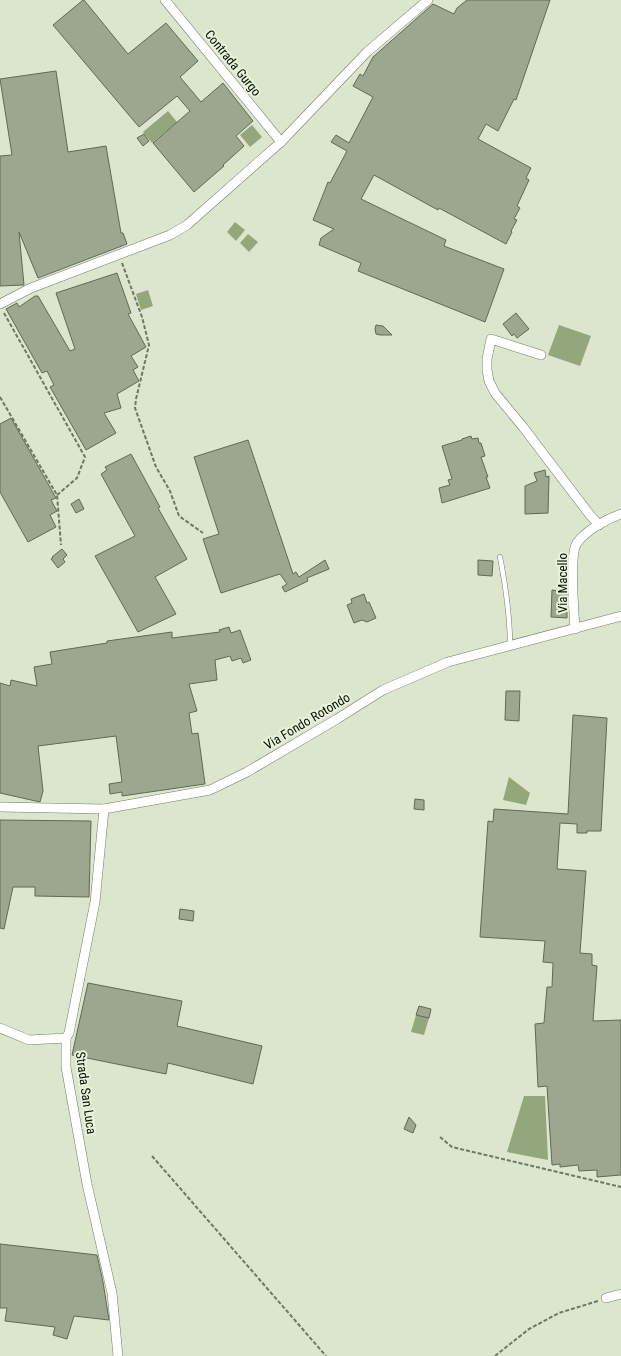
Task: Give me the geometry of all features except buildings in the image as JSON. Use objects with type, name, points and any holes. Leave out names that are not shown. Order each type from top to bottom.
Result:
[{"type":"street","name":"Contrada Gurgo","points":[[165,0],[281,142]]},
{"type":"street","points":[[0,304],[32,288],[170,235],[187,225],[281,142],[367,52],[428,0]]},
{"type":"street","points":[[541,355],[491,340],[486,359],[489,381],[495,393],[524,427],[590,515],[599,524]]},
{"type":"street","name":"Via Macello","points":[[575,629],[574,550],[577,542],[599,524],[621,514]]},
{"type":"street","name":"Via Fondo Rotondo","points":[[0,807],[104,809],[210,790],[246,772],[383,690],[448,662],[621,616]]},
{"type":"street","name":"Strada San Luca","points":[[104,809],[95,902],[69,1033],[66,1038],[66,1067],[87,1184],[112,1293],[118,1356]]},
{"type":"street","points":[[0,1028],[29,1040],[66,1038]]},
{"type":"street","points":[[606,1298],[621,1294]]},
{"type":"lane","points":[[500,557],[508,599],[510,646]]},
{"type":"path","points":[[118,255],[142,317],[149,345],[135,408],[156,467],[170,491],[179,516],[203,533]]},
{"type":"path","points":[[0,307],[85,458],[77,478],[57,495]]},
{"type":"path","points":[[0,397],[57,495],[61,546]]},
{"type":"path","points":[[440,1137],[452,1147],[621,1187]]},
{"type":"path","points":[[152,1156],[326,1356]]},
{"type":"path","points":[[495,1356],[529,1329],[559,1313],[606,1298]]},
{"type":"shaded area","points":[[168,111],[177,122],[152,143],[143,132]]},
{"type":"shaded area","points":[[252,125],[262,137],[250,147],[240,135]]},
{"type":"shaded area","points":[[235,222],[245,230],[236,241],[227,232]]},
{"type":"shaded area","points":[[248,234],[258,242],[249,252],[240,243]]},
{"type":"shaded area","points":[[148,290],[153,306],[141,310],[136,294]]},
{"type":"shaded area","points":[[559,325],[591,336],[580,366],[548,355]]},
{"type":"shaded area","points":[[509,777],[530,793],[526,805],[503,800]]},
{"type":"shaded area","points":[[416,1015],[429,1018],[424,1035],[411,1032]]},
{"type":"shaded area","points":[[524,1096],[545,1096],[548,1160],[507,1152]]}]
